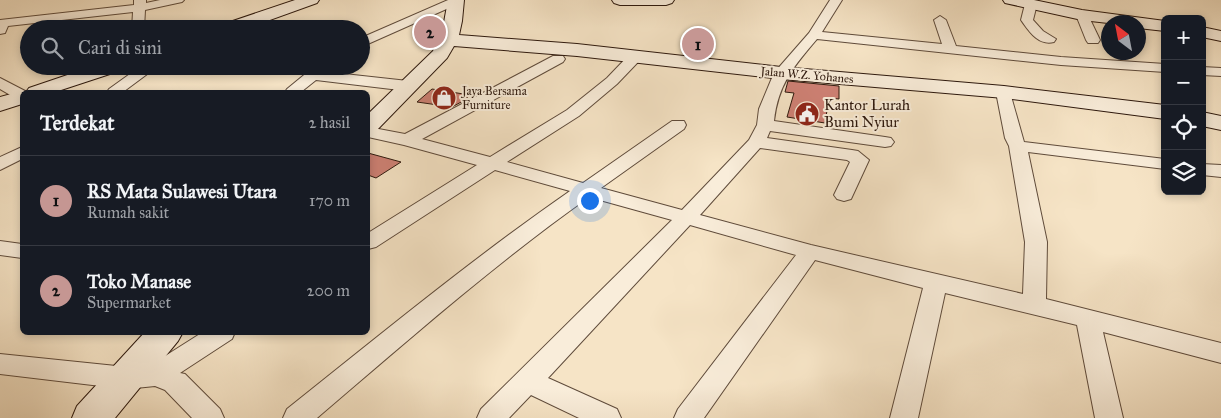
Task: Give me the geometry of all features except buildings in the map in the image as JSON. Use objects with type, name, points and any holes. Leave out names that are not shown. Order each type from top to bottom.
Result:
[{"type":"street","points":[[25,20],[178,0]]},
{"type":"street","points":[[252,20],[311,0]]},
{"type":"street","points":[[370,39],[456,0],[456,14],[450,40],[440,54],[370,124]]},
{"type":"street","points":[[620,0],[666,0]]},
{"type":"street","points":[[492,418],[688,218],[761,134],[767,109],[781,73],[814,35],[836,0]]},
{"type":"street","points":[[1011,0],[1101,17]]},
{"type":"street","points":[[138,20],[139,4]]},
{"type":"street","points":[[1031,4],[1027,20],[1038,34],[1049,39]]},
{"type":"street","points":[[1082,14],[1093,40]]},
{"type":"street","points":[[940,20],[951,50]]},
{"type":"street","points":[[0,30],[4,23],[20,21]]},
{"type":"street","points":[[1146,24],[1161,26]]},
{"type":"street","points":[[1206,33],[1221,36]]},
{"type":"street","points":[[814,35],[951,50],[1161,68]]},
{"type":"street","name":"Jalan W.Z. Yohanes","points":[[450,40],[635,56],[781,73],[1004,92],[1161,112]]},
{"type":"street","points":[[370,241],[493,165],[587,102],[612,81],[635,56]]},
{"type":"street","points":[[407,140],[536,72],[558,58]]},
{"type":"street","points":[[1206,71],[1221,72]]},
{"type":"street","points":[[42,90],[88,75]]},
{"type":"street","points":[[117,90],[138,75]]},
{"type":"street","points":[[294,90],[313,75]]},
{"type":"street","points":[[342,75],[408,86]]},
{"type":"street","points":[[0,82],[20,95]]},
{"type":"street","points":[[1004,92],[1014,138],[1018,146],[1036,242],[1034,305]]},
{"type":"street","points":[[0,104],[20,97]]},
{"type":"street","points":[[1206,120],[1221,123]]},
{"type":"street","points":[[297,418],[461,282],[585,190],[678,125]]},
{"type":"street","points":[[370,132],[407,140],[810,252],[1088,318],[1221,353]]},
{"type":"street","points":[[761,134],[885,142]]},
{"type":"street","points":[[761,134],[852,154],[858,158],[860,160],[858,167],[844,195]]},
{"type":"street","points":[[1018,146],[1161,164]]},
{"type":"street","points":[[0,165],[20,153]]},
{"type":"street","points":[[1206,169],[1221,171]]},
{"type":"street","points":[[0,248],[20,251]]},
{"type":"street","points":[[688,418],[810,252]]},
{"type":"street","points":[[904,418],[936,283]]},
{"type":"street","points":[[1088,318],[1109,418]]},
{"type":"street","points":[[141,376],[164,335]]},
{"type":"street","points":[[91,418],[141,376],[217,335]]},
{"type":"street","points":[[0,364],[141,376],[175,382],[210,418]]},
{"type":"street","points":[[528,381],[607,418]]},
{"type":"place","name":"Toko Manase","points":[[430,32]]},
{"type":"place","name":"RS Mata Sulawesi Utara","points":[[698,44]]},
{"type":"place","name":"Jaya Bersama Furniture","points":[[444,98]]},
{"type":"place","name":"Kantor Lurah Bumi Nyiur","points":[[807,114]]}]
